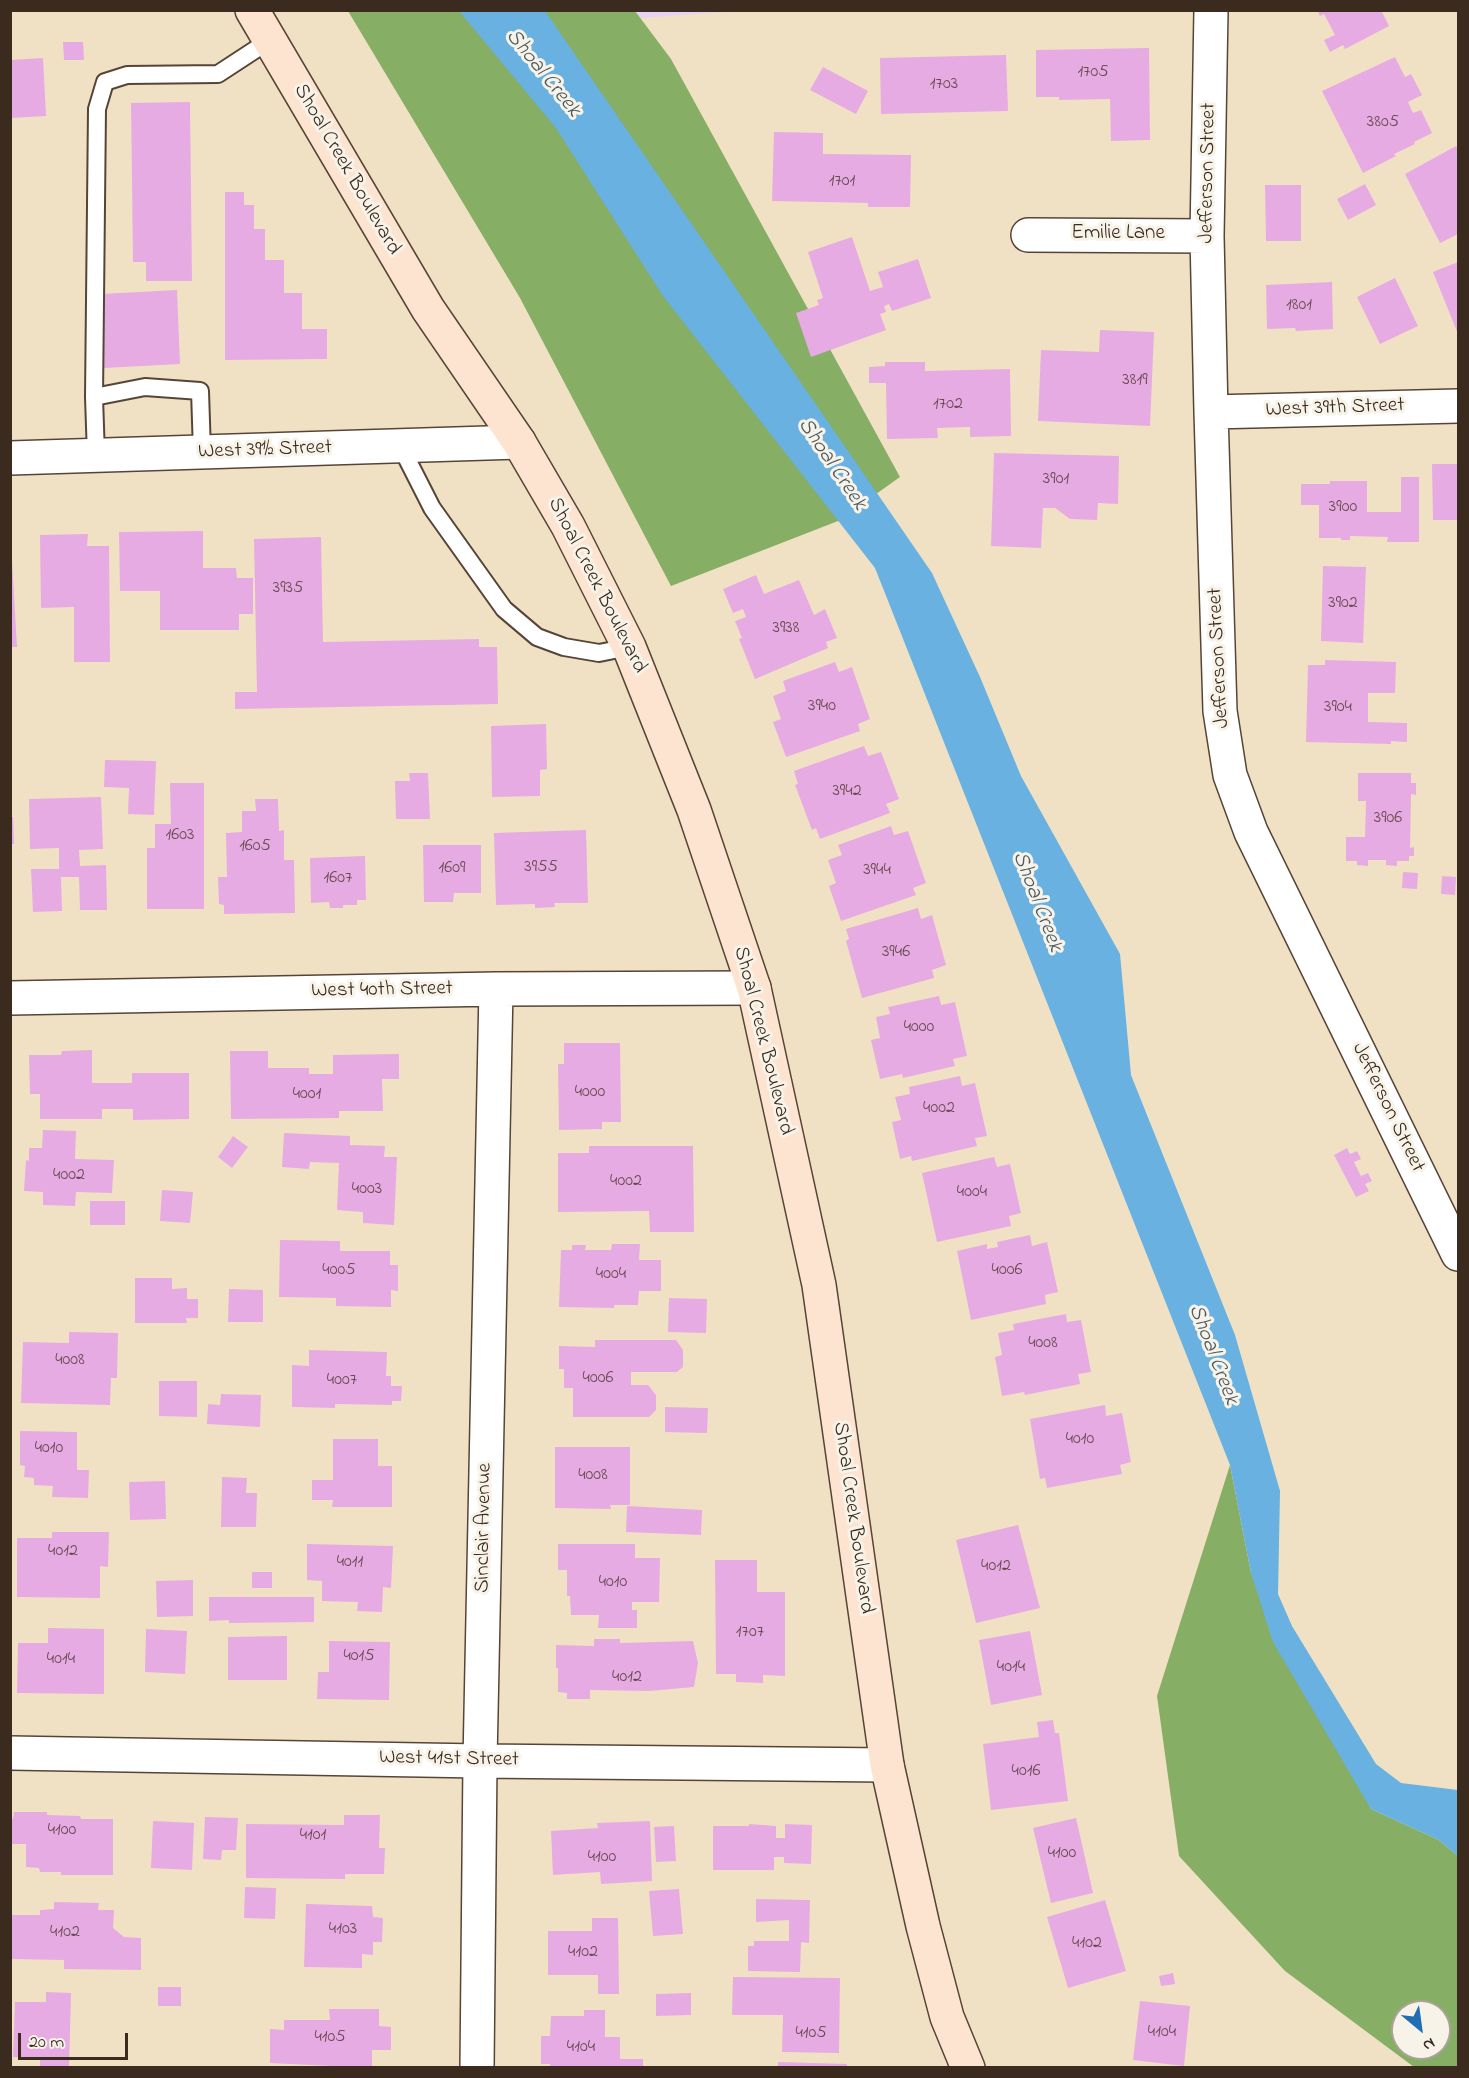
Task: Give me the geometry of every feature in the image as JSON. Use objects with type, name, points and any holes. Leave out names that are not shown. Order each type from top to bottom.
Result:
[{"type":"street","name":"Shoal Creek Boulevard","points":[[252,10],[428,309],[519,442],[568,526],[629,646],[694,810],[754,988],[819,1285],[887,1765],[923,1926],[947,2017],[968,2067]]},
{"type":"street","name":"Jefferson Street","points":[[1211,10],[1207,236],[1211,412],[1220,711],[1230,775],[1251,832],[1458,1254]]},
{"type":"street","name":"Emilie Lane","points":[[1028,235],[1207,236]]},
{"type":"street","name":"West 39th Street","points":[[1211,412],[1458,406]]},
{"type":"street","name":"West 39½ Street","points":[[10,458],[519,442]]},
{"type":"street","name":"West 40th Street","points":[[10,998],[496,989],[754,988]]},
{"type":"street","name":"Sinclair Avenue","points":[[477,2067],[480,1761],[496,989]]},
{"type":"street","name":"West 41st Street","points":[[10,1753],[887,1765]]},
{"type":"lane","points":[[96,456],[94,397],[97,109],[105,82],[126,75],[218,74],[270,40]]},
{"type":"lane","points":[[94,397],[145,387],[200,391],[202,452]]},
{"type":"lane","points":[[401,447],[432,508],[504,609],[537,637],[564,647],[599,653],[629,646]]},
{"type":"shaded area","points":[[635,11],[742,11],[640,18]]},
{"type":"green space","points":[[348,11],[635,11],[671,59],[900,477],[838,521],[671,586],[520,298]]},
{"type":"green space","points":[[1230,1465],[1251,1573],[1371,1809],[1439,1840],[1458,1856],[1458,2067],[1414,2067],[1405,2060],[1451,2060],[1451,2000],[1391,2000],[1391,2050],[1285,1971],[1179,1856],[1157,1696]]},
{"type":"water","name":"Shoal Creek","points":[[459,11],[545,11],[932,573],[980,677],[1021,776],[1120,954],[1131,1075],[1235,1335],[1280,1491],[1278,1594],[1292,1626],[1376,1764],[1401,1783],[1458,1790],[1458,1856],[1439,1840],[1371,1809],[1273,1642],[1251,1573],[1230,1465],[875,568],[663,296],[556,128]]},
{"type":"building","points":[[1317,10],[1381,10],[1389,26],[1345,49],[1343,45],[1330,52],[1324,40],[1335,35],[1324,14],[1320,16]]},
{"type":"building","points":[[63,42],[83,42],[84,60],[64,60]]},
{"type":"building","points":[[1149,48],[1150,140],[1111,141],[1110,99],[1059,100],[1059,97],[1036,97],[1036,50]]},
{"type":"building","points":[[1006,55],[1008,111],[881,114],[880,58]]},
{"type":"building","points":[[1395,57],[1405,77],[1411,74],[1422,95],[1408,102],[1413,113],[1421,110],[1432,133],[1394,154],[1396,156],[1363,173],[1322,91]]},
{"type":"building","points":[[43,58],[46,116],[10,118],[10,60]]},
{"type":"building","points":[[823,67],[868,91],[856,114],[810,90]]},
{"type":"building","points":[[190,102],[192,281],[146,281],[146,262],[133,262],[131,103]]},
{"type":"building","points":[[774,132],[823,133],[823,154],[911,155],[910,207],[868,207],[868,203],[772,201]]},
{"type":"building","points":[[1456,146],[1458,150],[1458,234],[1440,243],[1405,174]]},
{"type":"building","points":[[1365,184],[1376,205],[1348,220],[1337,199]]},
{"type":"building","points":[[1265,185],[1301,185],[1301,241],[1266,241]]},
{"type":"building","points":[[225,192],[244,192],[244,205],[254,205],[254,229],[265,229],[265,260],[284,260],[284,293],[302,293],[302,329],[327,329],[327,359],[225,360]]},
{"type":"building","points":[[852,237],[870,291],[883,287],[878,272],[918,259],[931,298],[892,311],[889,304],[884,306],[886,312],[880,314],[886,330],[811,357],[796,313],[819,305],[817,300],[823,298],[808,252]]},
{"type":"building","points":[[1458,262],[1458,334],[1433,272]]},
{"type":"building","points":[[1395,278],[1418,326],[1380,344],[1357,297]]},
{"type":"building","points":[[1332,282],[1333,329],[1296,331],[1295,328],[1267,329],[1266,285]]},
{"type":"building","points":[[177,290],[180,364],[104,368],[101,294]]},
{"type":"building","points":[[1100,330],[1154,332],[1150,426],[1038,421],[1041,350],[1099,352]]},
{"type":"building","points":[[885,362],[925,362],[925,371],[1010,369],[1011,436],[970,437],[970,427],[937,428],[938,438],[887,439],[886,383],[869,383],[869,367],[885,366]]},
{"type":"building","points":[[994,453],[1119,456],[1118,504],[1098,503],[1097,520],[1070,519],[1055,508],[1043,508],[1041,548],[991,546]]},
{"type":"building","points":[[1432,464],[1458,464],[1458,520],[1433,520]]},
{"type":"building","points":[[1401,477],[1419,477],[1419,542],[1387,542],[1388,537],[1350,536],[1350,540],[1319,538],[1319,505],[1301,505],[1301,484],[1367,481],[1367,512],[1401,512]]},
{"type":"building","points":[[203,531],[203,568],[236,568],[237,578],[253,578],[253,614],[239,614],[239,630],[160,630],[160,591],[120,591],[119,532]]},
{"type":"building","points":[[88,534],[87,546],[109,546],[110,662],[74,662],[74,607],[41,608],[40,535]]},
{"type":"building","points":[[321,537],[323,642],[479,639],[479,647],[497,647],[498,704],[235,709],[235,692],[257,692],[254,539]]},
{"type":"building","points":[[10,560],[12,560],[17,647],[10,647]]},
{"type":"building","points":[[1323,566],[1366,567],[1363,643],[1321,641]]},
{"type":"building","points":[[756,575],[764,594],[799,580],[814,615],[825,609],[837,638],[826,642],[828,648],[755,679],[739,639],[742,638],[735,621],[746,617],[743,609],[733,613],[723,589]]},
{"type":"building","points":[[1325,660],[1396,662],[1395,693],[1368,693],[1368,722],[1407,723],[1407,742],[1391,741],[1391,744],[1306,742],[1308,665],[1325,665]]},
{"type":"building","points":[[835,662],[839,672],[852,667],[870,719],[858,724],[860,731],[786,757],[773,722],[781,719],[773,696],[786,691],[783,681]]},
{"type":"building","points":[[546,724],[547,769],[540,770],[540,796],[492,797],[491,726]]},
{"type":"building","points":[[864,746],[868,756],[881,752],[899,799],[886,804],[890,813],[820,839],[816,828],[812,830],[795,785],[798,784],[794,771]]},
{"type":"building","points":[[105,760],[156,761],[154,815],[128,814],[129,788],[104,787]]},
{"type":"building","points":[[409,773],[428,773],[430,819],[396,819],[395,781],[410,781]]},
{"type":"building","points":[[1358,773],[1411,773],[1411,783],[1416,783],[1416,795],[1411,794],[1410,848],[1414,847],[1414,856],[1409,856],[1409,861],[1397,861],[1397,866],[1386,865],[1386,860],[1368,860],[1368,866],[1357,865],[1357,861],[1346,861],[1346,837],[1365,837],[1366,801],[1358,801]]},
{"type":"building","points":[[170,783],[204,783],[204,909],[147,909],[147,848],[155,848],[155,824],[171,824]]},
{"type":"building","points":[[101,797],[103,849],[79,850],[80,866],[106,865],[107,910],[80,910],[79,877],[61,877],[62,911],[33,912],[31,869],[59,869],[59,848],[30,849],[29,799]]},
{"type":"building","points":[[255,799],[278,799],[279,831],[284,830],[284,860],[294,860],[295,913],[224,914],[224,905],[219,904],[218,877],[227,877],[226,833],[242,832],[242,811],[256,811]]},
{"type":"building","points":[[10,817],[13,817],[14,844],[10,844]]},
{"type":"building","points":[[891,826],[894,835],[908,831],[926,883],[913,888],[916,895],[841,921],[829,886],[836,883],[828,860],[842,855],[838,845]]},
{"type":"building","points":[[586,830],[588,903],[554,903],[555,907],[535,908],[535,904],[496,905],[494,833]]},
{"type":"building","points":[[423,845],[481,845],[481,893],[454,893],[453,902],[424,902]]},
{"type":"building","points":[[365,856],[366,900],[357,900],[357,905],[343,905],[343,908],[330,908],[329,902],[311,903],[310,858]]},
{"type":"building","points":[[1403,872],[1418,873],[1417,889],[1402,888]]},
{"type":"building","points":[[1442,876],[1456,877],[1455,895],[1441,894]]},
{"type":"building","points":[[918,908],[921,919],[932,915],[946,965],[932,970],[934,978],[862,998],[846,941],[849,939],[846,929]]},
{"type":"building","points":[[939,996],[941,1005],[955,1002],[967,1056],[953,1059],[955,1066],[903,1078],[902,1074],[880,1079],[871,1040],[880,1038],[876,1017],[890,1014],[888,1007]]},
{"type":"building","points":[[564,1043],[620,1043],[621,1122],[602,1122],[602,1129],[559,1130],[558,1064],[564,1064]]},
{"type":"building","points":[[92,1050],[92,1083],[132,1083],[132,1073],[189,1073],[189,1119],[133,1120],[133,1109],[102,1109],[102,1119],[40,1119],[40,1094],[30,1094],[29,1055],[61,1055],[62,1051]]},
{"type":"building","points":[[230,1051],[268,1051],[268,1068],[309,1068],[309,1074],[333,1074],[333,1055],[399,1054],[399,1079],[382,1079],[383,1111],[339,1111],[339,1118],[231,1119]]},
{"type":"building","points":[[960,1076],[962,1086],[975,1083],[987,1136],[975,1138],[977,1146],[912,1161],[911,1156],[900,1159],[892,1122],[901,1120],[895,1097],[910,1094],[909,1087]]},
{"type":"building","points":[[43,1130],[76,1131],[75,1159],[114,1160],[112,1193],[76,1192],[75,1206],[43,1205],[43,1192],[24,1191],[29,1148],[42,1148]]},
{"type":"building","points":[[284,1133],[350,1136],[350,1145],[385,1146],[384,1157],[397,1157],[394,1225],[363,1223],[363,1212],[337,1210],[339,1163],[310,1162],[309,1169],[282,1167]]},
{"type":"building","points":[[233,1136],[248,1147],[232,1168],[218,1157]]},
{"type":"building","points":[[589,1146],[693,1146],[694,1232],[650,1232],[649,1211],[558,1212],[558,1153],[589,1153]]},
{"type":"building","points":[[1347,1148],[1350,1154],[1357,1151],[1361,1159],[1354,1162],[1361,1176],[1368,1173],[1372,1181],[1365,1184],[1369,1191],[1356,1197],[1334,1155]]},
{"type":"building","points":[[994,1157],[997,1167],[1010,1164],[1021,1213],[1009,1216],[1011,1226],[937,1242],[922,1173]]},
{"type":"building","points":[[162,1190],[193,1192],[190,1223],[160,1221]]},
{"type":"building","points":[[90,1201],[125,1201],[125,1225],[90,1225]]},
{"type":"building","points":[[1030,1235],[1032,1246],[1047,1242],[1058,1292],[1045,1295],[1046,1304],[971,1320],[957,1251],[987,1244],[987,1249],[998,1247],[997,1242]]},
{"type":"building","points":[[280,1240],[340,1241],[340,1251],[390,1251],[390,1265],[398,1265],[398,1291],[391,1290],[391,1307],[336,1306],[336,1298],[279,1297]]},
{"type":"building","points":[[612,1244],[640,1244],[639,1260],[661,1260],[661,1291],[639,1291],[638,1305],[614,1305],[614,1308],[559,1307],[561,1250],[572,1250],[572,1245],[586,1245],[585,1250],[611,1250]]},
{"type":"building","points":[[135,1278],[172,1278],[172,1289],[187,1288],[187,1299],[198,1299],[198,1318],[186,1318],[187,1323],[135,1323]]},
{"type":"building","points":[[229,1289],[263,1290],[263,1322],[228,1322]]},
{"type":"building","points":[[669,1298],[707,1299],[706,1333],[668,1332]]},
{"type":"building","points":[[1066,1314],[1067,1322],[1081,1320],[1091,1372],[1078,1374],[1080,1384],[1025,1395],[1024,1392],[1002,1396],[995,1357],[1002,1355],[998,1333],[1014,1330],[1013,1324]]},
{"type":"building","points":[[69,1332],[118,1333],[117,1378],[111,1378],[110,1405],[21,1403],[23,1342],[69,1343]]},
{"type":"building","points":[[595,1340],[676,1340],[683,1350],[683,1367],[677,1372],[631,1372],[631,1385],[648,1385],[656,1395],[656,1410],[649,1417],[573,1417],[573,1388],[564,1388],[564,1369],[559,1369],[559,1346],[595,1347]]},
{"type":"building","points":[[309,1350],[387,1352],[386,1376],[391,1376],[391,1386],[402,1386],[401,1401],[392,1401],[392,1405],[335,1404],[335,1408],[292,1407],[292,1365],[309,1366]]},
{"type":"building","points":[[159,1381],[197,1381],[197,1417],[159,1416]]},
{"type":"building","points":[[221,1394],[261,1395],[260,1427],[207,1424],[208,1404],[220,1405]]},
{"type":"building","points":[[1105,1405],[1106,1416],[1122,1413],[1131,1462],[1120,1465],[1122,1474],[1047,1488],[1045,1478],[1040,1479],[1030,1419]]},
{"type":"building","points":[[665,1407],[708,1408],[707,1433],[665,1432]]},
{"type":"building","points":[[20,1431],[77,1432],[77,1470],[89,1470],[88,1498],[52,1497],[53,1486],[34,1485],[34,1478],[24,1477],[25,1466],[20,1465]]},
{"type":"building","points":[[333,1439],[378,1439],[378,1466],[392,1466],[392,1507],[332,1507],[333,1500],[312,1500],[312,1480],[333,1480]]},
{"type":"building","points":[[555,1447],[630,1447],[630,1505],[610,1505],[611,1509],[555,1508]]},
{"type":"building","points":[[222,1477],[247,1478],[246,1493],[257,1493],[256,1527],[221,1527]]},
{"type":"building","points":[[165,1481],[166,1519],[130,1520],[129,1482]]},
{"type":"building","points":[[627,1506],[702,1510],[701,1535],[626,1532]]},
{"type":"building","points":[[1018,1525],[1040,1608],[976,1623],[956,1540]]},
{"type":"building","points":[[52,1532],[109,1532],[108,1567],[100,1566],[100,1598],[17,1597],[17,1538],[52,1538]]},
{"type":"building","points":[[307,1544],[393,1546],[391,1588],[383,1587],[382,1612],[357,1611],[358,1602],[322,1601],[322,1581],[307,1580]]},
{"type":"building","points":[[558,1544],[635,1544],[635,1558],[660,1558],[659,1602],[632,1602],[632,1610],[637,1610],[637,1628],[598,1628],[599,1615],[571,1615],[570,1596],[567,1596],[567,1570],[558,1570]]},
{"type":"building","points":[[715,1560],[757,1560],[757,1592],[785,1592],[785,1676],[763,1675],[763,1683],[736,1682],[736,1674],[716,1674]]},
{"type":"building","points":[[252,1572],[272,1572],[272,1588],[252,1588]]},
{"type":"building","points":[[193,1580],[193,1616],[157,1617],[156,1581]]},
{"type":"building","points":[[209,1597],[314,1597],[314,1622],[229,1623],[229,1620],[209,1621]]},
{"type":"building","points":[[48,1628],[104,1629],[104,1694],[17,1693],[18,1643],[48,1643]]},
{"type":"building","points":[[146,1629],[187,1631],[185,1674],[145,1672]]},
{"type":"building","points":[[1030,1631],[1042,1695],[991,1705],[979,1640]]},
{"type":"building","points":[[287,1636],[287,1680],[228,1680],[228,1637]]},
{"type":"building","points":[[594,1639],[620,1639],[620,1643],[693,1641],[698,1663],[694,1687],[649,1691],[590,1690],[590,1699],[567,1699],[567,1693],[558,1692],[556,1645],[594,1646]]},
{"type":"building","points":[[329,1641],[390,1642],[389,1700],[317,1699],[318,1672],[329,1672]]},
{"type":"building","points":[[1053,1720],[1055,1733],[1059,1733],[1068,1801],[991,1810],[983,1744],[1039,1737],[1037,1722]]},
{"type":"building","points":[[14,1812],[47,1812],[47,1815],[80,1816],[81,1819],[113,1819],[113,1875],[61,1875],[61,1872],[40,1872],[39,1868],[26,1867],[26,1844],[10,1844],[10,1819],[13,1819]]},
{"type":"building","points":[[344,1815],[380,1815],[379,1848],[385,1848],[384,1874],[345,1874],[345,1879],[246,1878],[246,1824],[344,1825]]},
{"type":"building","points":[[205,1817],[238,1818],[236,1850],[222,1850],[221,1860],[203,1859]]},
{"type":"building","points":[[1076,1818],[1093,1893],[1051,1903],[1033,1828]]},
{"type":"building","points":[[153,1821],[194,1823],[192,1870],[151,1868]]},
{"type":"building","points":[[650,1821],[652,1881],[601,1884],[600,1872],[553,1875],[551,1831],[598,1828],[597,1823]]},
{"type":"building","points":[[749,1824],[776,1826],[776,1838],[785,1838],[785,1824],[812,1825],[811,1864],[784,1863],[784,1857],[774,1857],[774,1870],[713,1870],[713,1826],[749,1826]]},
{"type":"building","points":[[674,1826],[676,1861],[656,1862],[654,1827]]},
{"type":"building","points":[[245,1887],[276,1888],[275,1919],[244,1918]]},
{"type":"building","points":[[679,1889],[683,1934],[653,1936],[649,1891]]},
{"type":"building","points":[[756,1899],[810,1900],[809,1943],[801,1942],[800,1972],[748,1971],[748,1946],[754,1946],[754,1941],[789,1941],[789,1920],[756,1922]]},
{"type":"building","points":[[1105,1900],[1126,1971],[1068,1988],[1047,1917]]},
{"type":"building","points":[[54,1902],[99,1903],[98,1910],[114,1910],[113,1928],[124,1937],[141,1938],[141,1970],[64,1969],[64,1960],[10,1959],[10,1915],[40,1915],[40,1910],[54,1909]]},
{"type":"building","points":[[306,1904],[372,1906],[373,1917],[383,1918],[382,1942],[373,1942],[373,1955],[362,1954],[362,1968],[304,1967]]},
{"type":"building","points":[[592,1918],[618,1918],[619,1994],[598,1994],[598,1975],[548,1975],[548,1931],[592,1931]]},
{"type":"building","points":[[1173,1973],[1175,1984],[1161,1986],[1159,1976]]},
{"type":"building","points":[[733,1977],[840,1978],[839,2053],[782,2052],[783,2015],[732,2015]]},
{"type":"building","points":[[158,1987],[181,1987],[181,2006],[158,2006]]},
{"type":"building","points":[[46,1992],[71,1993],[69,2068],[40,2068],[40,2058],[13,2057],[15,2002],[46,2002]]},
{"type":"building","points":[[691,1993],[691,2015],[656,2016],[656,1994]]},
{"type":"building","points":[[1140,2001],[1190,2006],[1184,2066],[1133,2060]]},
{"type":"building","points":[[329,2009],[379,2009],[379,2026],[391,2027],[391,2050],[372,2050],[372,2068],[270,2063],[270,2029],[284,2030],[284,2020],[330,2020]]},
{"type":"building","points":[[584,2010],[605,2010],[605,2037],[620,2037],[620,2059],[643,2059],[643,2068],[550,2068],[550,2064],[541,2064],[541,2036],[550,2036],[551,2016],[584,2016]]},
{"type":"building","points":[[778,2062],[847,2064],[847,2068],[778,2068]]}]
